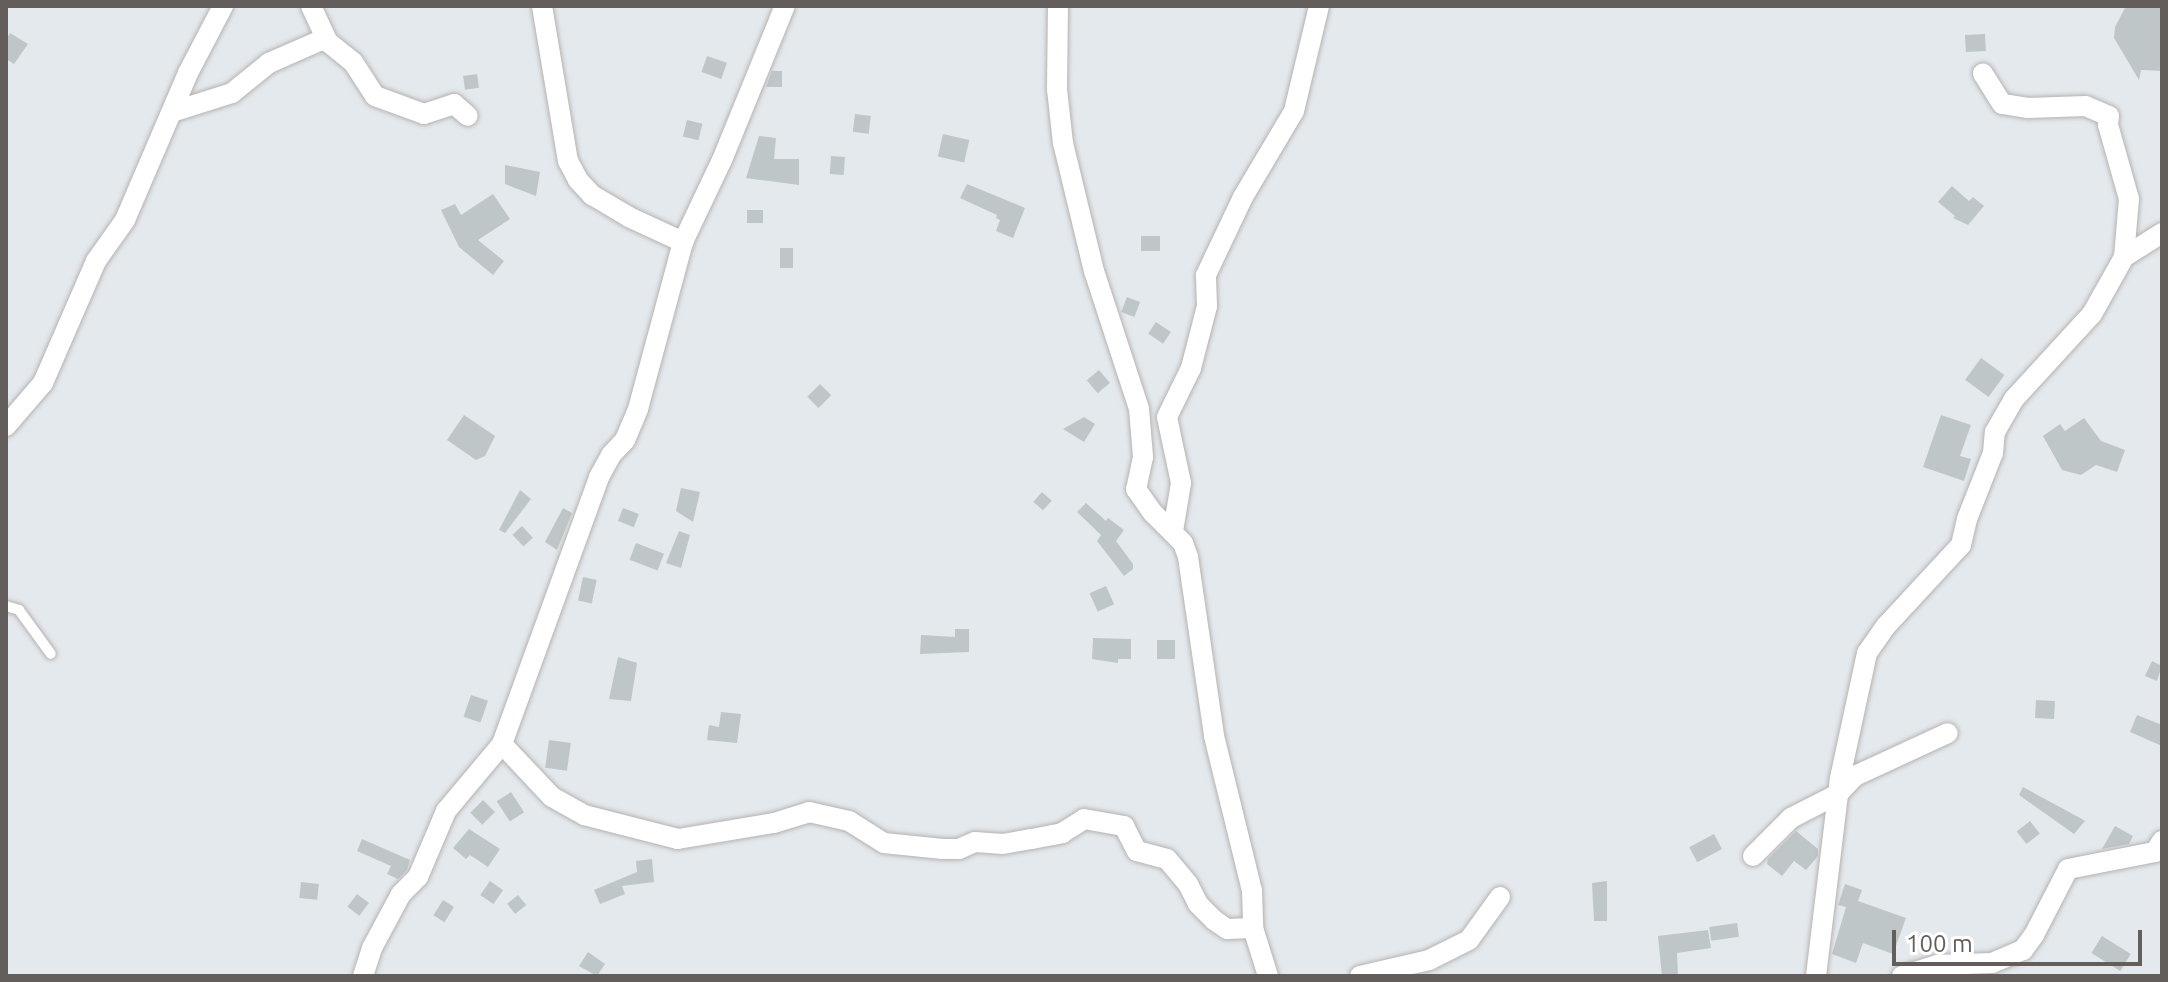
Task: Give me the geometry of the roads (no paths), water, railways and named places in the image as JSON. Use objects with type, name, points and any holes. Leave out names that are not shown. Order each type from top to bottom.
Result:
[{"type":"street","points":[[6,426],[43,383],[96,261],[125,220],[223,6]]},
{"type":"street","points":[[311,6],[326,38],[353,62],[375,96],[424,114],[454,104],[468,116]]},
{"type":"street","points":[[542,6],[568,161],[578,180],[592,195],[629,217],[683,242]]},
{"type":"street","points":[[363,976],[372,948],[401,894],[418,877],[446,811],[502,744],[599,477],[611,455],[625,440],[638,409],[683,242],[722,160],[785,6]]},
{"type":"street","points":[[1058,6],[1057,89],[1063,143],[1094,271],[1139,409],[1143,457],[1136,489],[1153,513],[1183,543],[1188,557],[1214,736],[1252,891],[1253,928],[1268,976]]},
{"type":"street","points":[[1173,531],[1181,483],[1167,417],[1191,368],[1207,306],[1206,275],[1243,197],[1294,111],[1319,6]]},
{"type":"street","points":[[172,112],[232,93],[269,63],[326,38]]},
{"type":"street","points":[[1816,976],[1838,794],[1867,653],[1886,626],[1961,545],[1967,519],[1993,453],[1995,432],[2014,399],[2092,314],[2124,257],[2129,199],[2108,125],[2109,116],[2086,106],[2028,108],[2002,104],[1983,74]]},
{"type":"street","points":[[2124,257],[2162,233]]},
{"type":"street","points":[[1753,856],[1791,818],[1838,794],[1855,776],[1948,733]]},
{"type":"street","points":[[502,744],[552,797],[584,815],[678,839],[774,823],[809,812],[849,821],[884,843],[943,849],[959,849],[975,842],[1003,844],[1062,833],[1084,819],[1124,826],[1137,851],[1167,859],[1188,884],[1198,904],[1214,920],[1227,929],[1253,928]]},
{"type":"street","points":[[1902,976],[1937,965],[1992,963],[2023,950],[2068,869],[2155,852],[2162,841]]},
{"type":"street","points":[[1360,976],[1429,960],[1469,940],[1500,897]]},
{"type":"lane","points":[[6,606],[19,610],[51,654]]}]
